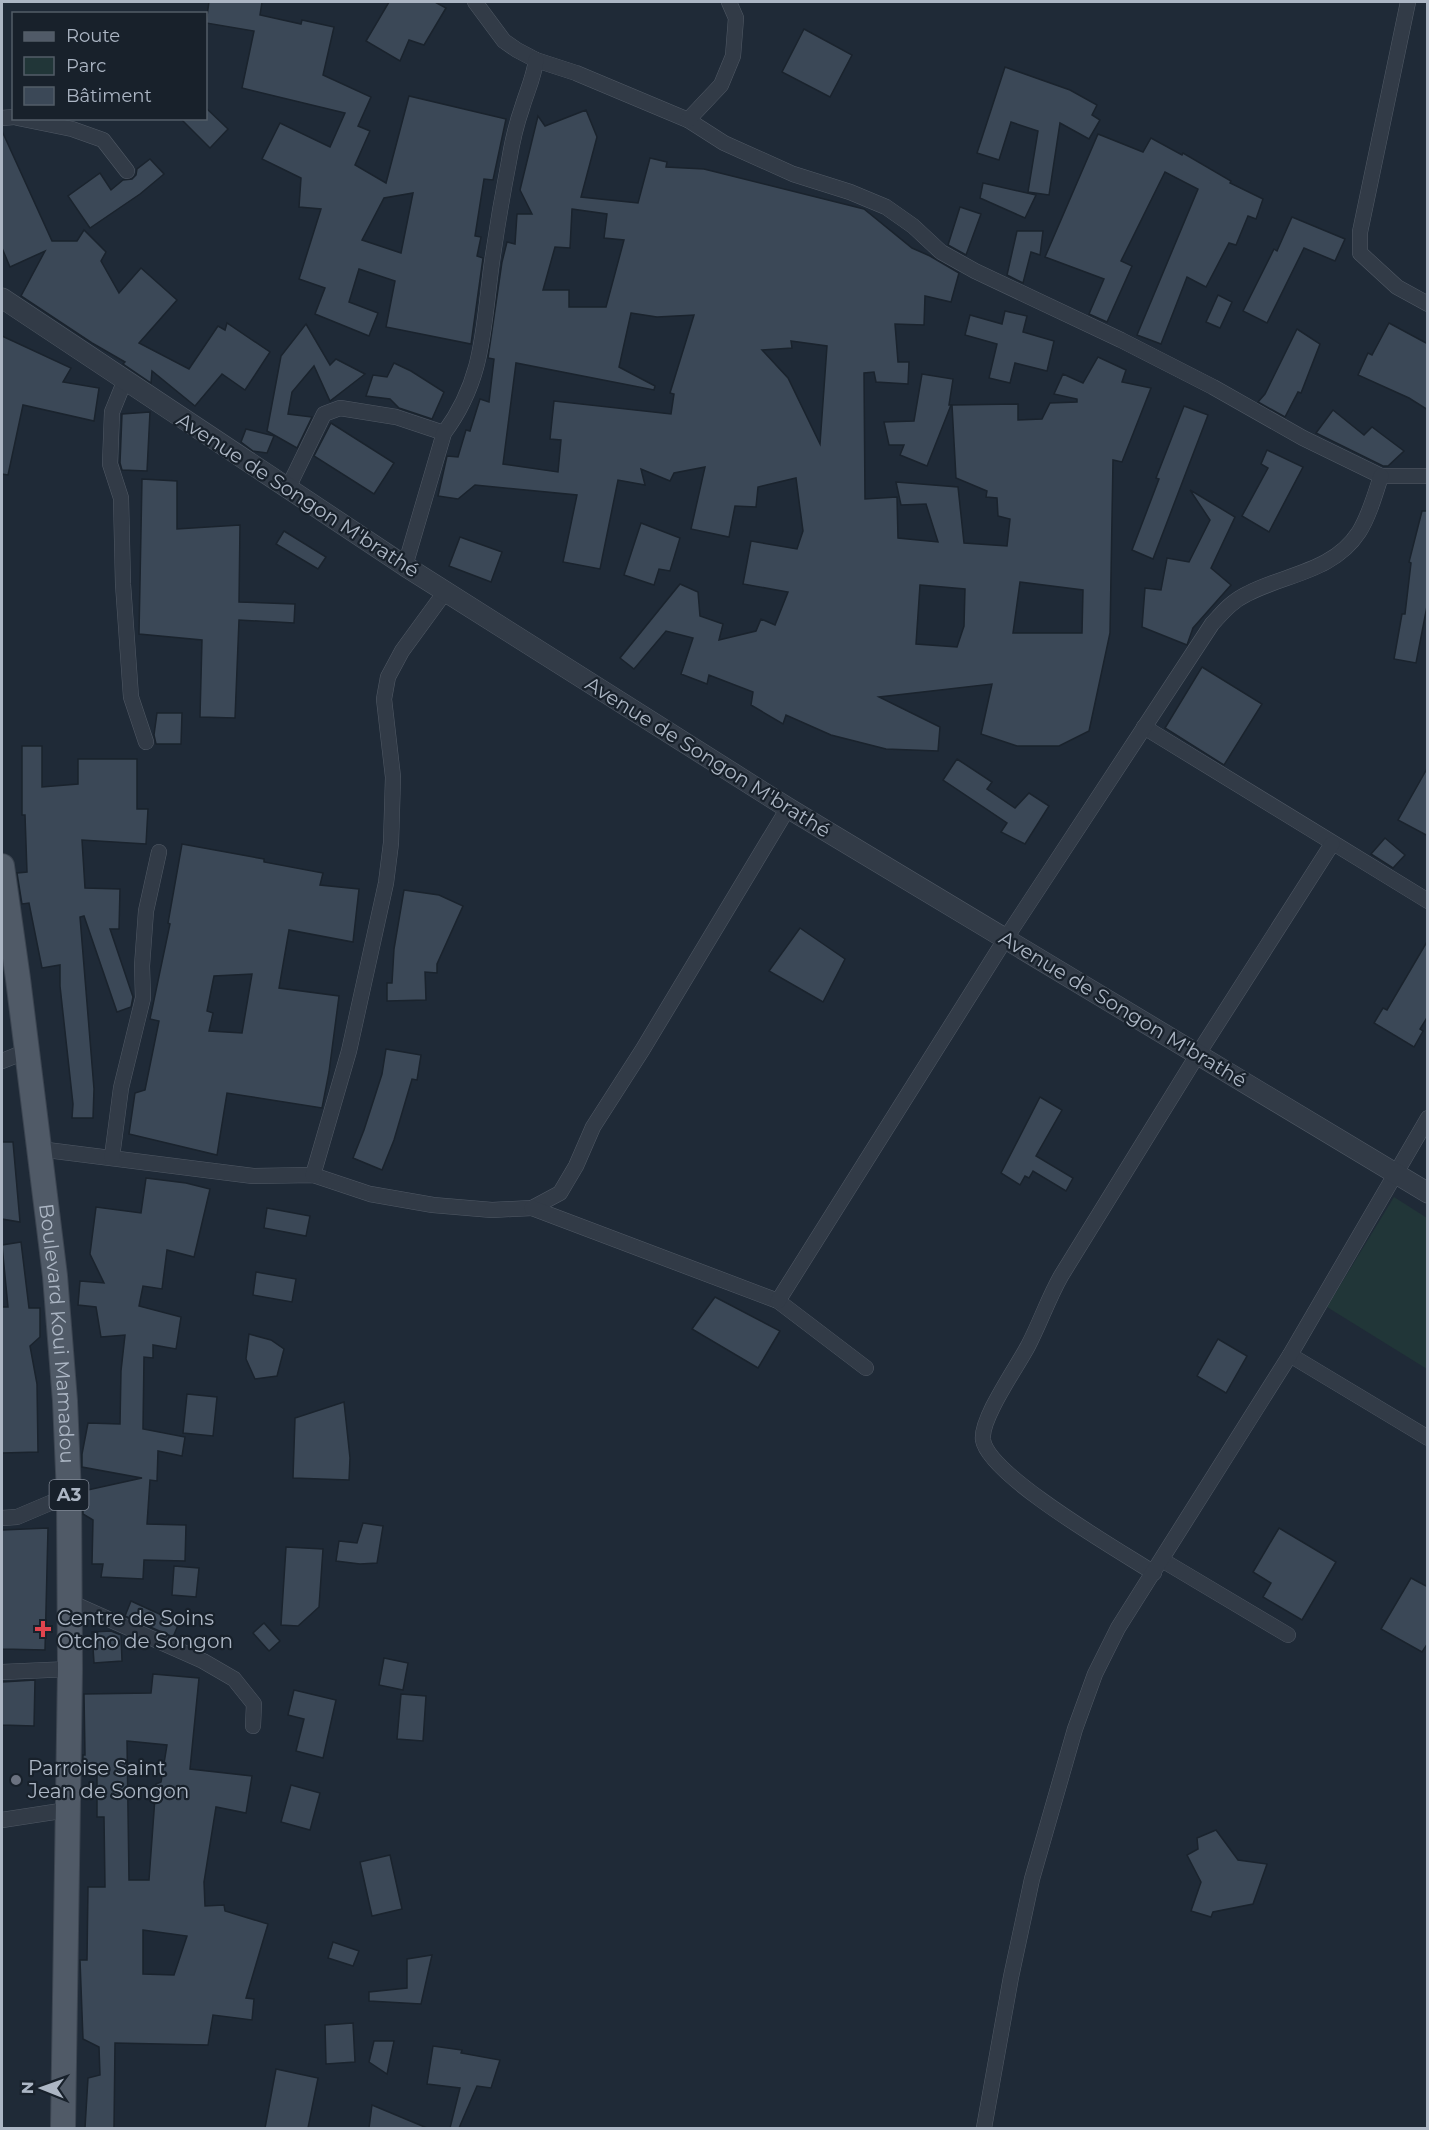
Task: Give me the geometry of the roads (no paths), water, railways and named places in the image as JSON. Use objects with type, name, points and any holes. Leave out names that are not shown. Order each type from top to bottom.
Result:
[{"type":"main road","name":"Boulevard Koui Mamadou","points":[[2,866],[4,911],[18,979],[56,1276],[65,1401],[69,1495],[70,1669],[63,2128]]},
{"type":"street","points":[[475,2],[487,8],[504,41],[536,60],[576,73],[688,120],[724,143],[793,174],[850,192],[886,207],[913,226],[941,252],[975,271],[1132,345],[1213,387],[1303,438],[1381,476],[1428,476]]},
{"type":"street","points":[[688,120],[721,85],[733,56],[736,18],[729,2]]},
{"type":"street","points":[[1408,2],[1360,232],[1360,253],[1396,287],[1428,304]]},
{"type":"street","points":[[405,566],[444,434],[468,393],[478,365],[509,159],[516,125],[534,74],[536,60]]},
{"type":"street","points":[[28,120],[72,129],[104,140],[127,171]]},
{"type":"street","name":"Avenue de Songon M'brathé","points":[[2,298],[287,490],[788,808],[1428,1193]]},
{"type":"street","points":[[125,380],[112,412],[110,464],[121,498],[123,584],[131,697],[146,742]]},
{"type":"street","points":[[287,490],[324,414],[340,408],[396,417],[444,434]]},
{"type":"street","points":[[778,1301],[1006,938],[1212,624],[1228,606],[1247,593],[1313,569],[1341,552],[1359,532],[1381,476]]},
{"type":"street","points":[[314,1175],[349,1051],[386,884],[391,843],[393,777],[384,699],[388,677],[402,651],[445,592]]},
{"type":"street","points":[[1144,727],[1428,901]]},
{"type":"street","points":[[532,1208],[560,1193],[576,1166],[593,1127],[643,1049],[788,808]]},
{"type":"street","points":[[1288,1635],[1158,1567],[1042,1500],[999,1466],[986,1451],[983,1437],[987,1420],[1029,1344],[1061,1276],[1198,1054],[1332,844]]},
{"type":"street","points":[[112,1157],[121,1088],[143,998],[142,966],[146,911],[159,852]]},
{"type":"street","points":[[2,1061],[27,1051]]},
{"type":"street","points":[[984,2128],[1011,1977],[1032,1879],[1075,1729],[1095,1674],[1118,1628],[1290,1355],[1428,1118]]},
{"type":"street","points":[[39,1149],[254,1176],[314,1175],[370,1194],[434,1205],[492,1210],[532,1208],[778,1301],[866,1368]]},
{"type":"street","points":[[1290,1355],[1428,1438]]},
{"type":"street","points":[[2,1518],[17,1517],[69,1495]]},
{"type":"street","points":[[70,1602],[203,1661],[234,1679],[254,1704],[252,1726]]},
{"type":"street","points":[[2,1672],[70,1669]]},
{"type":"street","points":[[2,1820],[67,1810]]},
{"type":"place","name":"Centre de Soins Otcho de Songon","points":[[43,1629]]},
{"type":"place","name":"Parroise Saint Jean de Songon","points":[[16,1780]]}]
